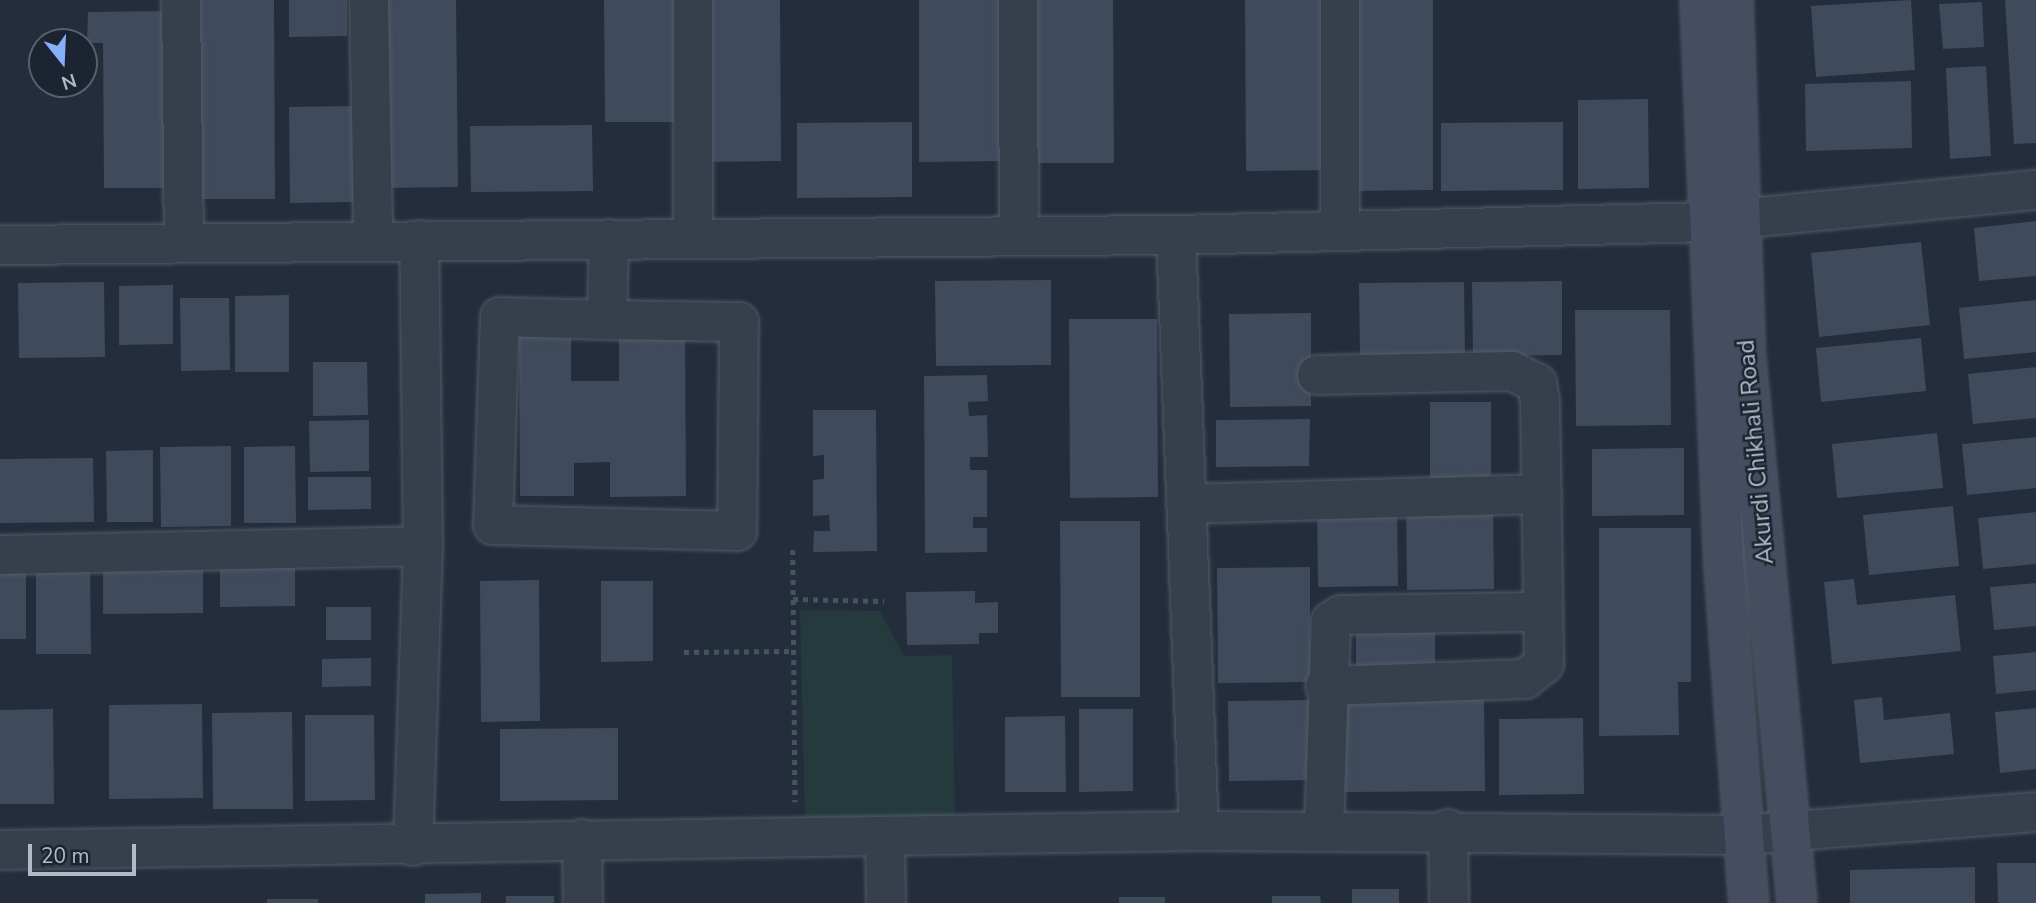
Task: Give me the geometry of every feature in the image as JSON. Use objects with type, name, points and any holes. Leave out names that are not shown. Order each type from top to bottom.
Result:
[{"type":"main road","points":[[1700,0],[1723,220],[1743,835],[1749,903]]},
{"type":"main road","name":"Akurdi Chikhali Road","points":[[1733,0],[1723,220],[1745,349],[1797,903]]},
{"type":"street","points":[[181,0],[184,243]]},
{"type":"street","points":[[369,0],[373,241]]},
{"type":"street","points":[[693,0],[693,239]]},
{"type":"street","points":[[1018,0],[1019,236]]},
{"type":"street","points":[[1340,0],[1340,231]]},
{"type":"street","points":[[0,245],[1176,235],[1340,231],[1723,220],[2036,190]]},
{"type":"street","points":[[1176,235],[1199,831]]},
{"type":"street","points":[[607,320],[609,239]]},
{"type":"street","points":[[412,846],[424,545],[419,240]]},
{"type":"street","points":[[500,317],[607,320],[739,322],[737,531],[494,525],[500,317]]},
{"type":"street","points":[[1317,375],[1527,375],[1537,383],[1540,401],[1544,664],[1525,679],[1325,686]]},
{"type":"street","points":[[1186,504],[1542,494]]},
{"type":"street","points":[[0,555],[424,545]]},
{"type":"street","points":[[1324,831],[1325,637],[1331,621],[1341,615],[1543,611]]},
{"type":"street","points":[[0,850],[412,846],[582,839],[885,838],[1199,831],[1448,830],[1743,835],[2036,812]]},
{"type":"street","points":[[1448,830],[1449,903]]},
{"type":"street","points":[[885,838],[886,903]]},
{"type":"street","points":[[582,839],[583,903]]},
{"type":"path","points":[[793,550],[795,838]]},
{"type":"path","points":[[793,599],[884,601]]},
{"type":"path","points":[[684,652],[794,651]]},
{"type":"green space","points":[[800,610],[880,611],[904,656],[952,655],[955,818],[805,823]]},
{"type":"building","points":[[194,0],[274,0],[275,199],[195,199]]},
{"type":"building","points":[[289,0],[347,0],[347,36],[289,37]]},
{"type":"building","points":[[382,0],[456,0],[458,187],[383,188]]},
{"type":"building","points":[[604,0],[688,0],[688,122],[605,122]]},
{"type":"building","points":[[698,0],[780,0],[781,161],[698,162]]},
{"type":"building","points":[[919,0],[1010,0],[1011,161],[919,162]]},
{"type":"building","points":[[1031,0],[1113,0],[1114,163],[1032,163]]},
{"type":"building","points":[[1245,0],[1331,0],[1332,170],[1246,171]]},
{"type":"building","points":[[1350,0],[1433,0],[1433,190],[1351,191]]},
{"type":"building","points":[[1911,0],[1915,70],[1816,77],[1811,6]]},
{"type":"building","points":[[2005,0],[2036,0],[2036,143],[2014,144]]},
{"type":"building","points":[[1982,2],[1984,47],[1943,49],[1939,4]]},
{"type":"building","points":[[169,11],[169,188],[104,188],[103,43],[98,43],[98,28],[87,28],[88,12]]},
{"type":"building","points":[[1986,66],[1991,156],[1950,159],[1946,68]]},
{"type":"building","points":[[1911,81],[1912,148],[1806,151],[1805,84]]},
{"type":"building","points":[[1648,99],[1649,188],[1578,189],[1578,100]]},
{"type":"building","points":[[355,106],[355,202],[290,203],[289,107]]},
{"type":"building","points":[[912,122],[912,197],[797,198],[797,123]]},
{"type":"building","points":[[1563,122],[1563,190],[1441,191],[1441,123]]},
{"type":"building","points":[[592,125],[593,191],[471,192],[470,126]]},
{"type":"building","points":[[2036,221],[2036,276],[1979,281],[1974,228]]},
{"type":"building","points":[[1921,242],[1930,325],[1819,337],[1811,253]]},
{"type":"building","points":[[1051,280],[1051,365],[936,366],[935,281]]},
{"type":"building","points":[[1562,281],[1562,355],[1473,356],[1472,282]]},
{"type":"building","points":[[104,282],[105,357],[19,358],[18,283]]},
{"type":"building","points":[[1464,282],[1465,355],[1360,356],[1359,283]]},
{"type":"building","points":[[173,285],[173,344],[119,345],[119,286]]},
{"type":"building","points":[[289,295],[289,372],[235,372],[235,296]]},
{"type":"building","points":[[180,298],[229,298],[230,370],[181,371]]},
{"type":"building","points":[[2036,300],[2036,352],[1964,359],[1959,308]]},
{"type":"building","points":[[1575,310],[1670,310],[1671,425],[1576,426]]},
{"type":"building","points":[[1311,313],[1311,406],[1230,407],[1229,314]]},
{"type":"building","points":[[1069,319],[1157,319],[1158,497],[1070,498]]},
{"type":"building","points":[[519,331],[571,331],[571,381],[619,381],[619,332],[685,331],[686,496],[610,497],[610,462],[574,463],[574,496],[520,496]]},
{"type":"building","points":[[1921,338],[1926,391],[1821,402],[1816,348]]},
{"type":"building","points":[[313,362],[367,362],[368,415],[313,416]]},
{"type":"building","points":[[2036,367],[2036,418],[1973,424],[1968,374]]},
{"type":"building","points":[[987,375],[988,401],[968,402],[969,416],[987,415],[988,457],[970,457],[970,470],[987,470],[987,517],[973,517],[973,528],[987,528],[987,552],[925,553],[924,376]]},
{"type":"building","points":[[1430,402],[1491,402],[1491,481],[1430,481]]},
{"type":"building","points":[[813,410],[876,410],[877,551],[813,552],[814,531],[830,531],[829,515],[813,516],[813,480],[824,479],[824,455],[813,456]]},
{"type":"building","points":[[1310,419],[1309,466],[1216,467],[1216,420]]},
{"type":"building","points":[[369,420],[369,471],[310,472],[309,421]]},
{"type":"building","points":[[1937,433],[1943,488],[1837,498],[1832,444]]},
{"type":"building","points":[[2036,437],[2036,488],[1967,495],[1962,444]]},
{"type":"building","points":[[231,446],[231,526],[161,527],[160,447]]},
{"type":"building","points":[[295,446],[296,523],[244,523],[244,447]]},
{"type":"building","points":[[1684,448],[1684,515],[1592,516],[1592,449]]},
{"type":"building","points":[[153,450],[153,522],[107,522],[106,451]]},
{"type":"building","points":[[93,458],[94,522],[0,523],[0,459]]},
{"type":"building","points":[[308,477],[371,477],[371,509],[308,510]]},
{"type":"building","points":[[1406,499],[1493,499],[1494,589],[1407,590]]},
{"type":"building","points":[[1397,505],[1398,586],[1318,587],[1317,506]]},
{"type":"building","points":[[1953,506],[1959,566],[1869,575],[1863,515]]},
{"type":"building","points":[[2036,512],[2036,564],[1983,569],[1978,518]]},
{"type":"building","points":[[1060,521],[1140,521],[1140,697],[1061,697]]},
{"type":"building","points":[[1599,528],[1691,528],[1691,682],[1678,682],[1679,735],[1599,736]]},
{"type":"building","points":[[203,557],[203,613],[103,614],[103,558]]},
{"type":"building","points":[[220,558],[295,558],[295,606],[220,607]]},
{"type":"building","points":[[0,564],[26,564],[26,639],[0,639]]},
{"type":"building","points":[[36,565],[90,565],[91,654],[36,654]]},
{"type":"building","points":[[1310,567],[1310,682],[1218,683],[1217,568]]},
{"type":"building","points":[[1854,579],[1857,605],[1955,595],[1961,651],[1832,664],[1824,582]]},
{"type":"building","points":[[539,580],[540,721],[481,722],[480,581]]},
{"type":"building","points":[[601,581],[653,581],[653,661],[601,662]]},
{"type":"building","points":[[2036,583],[2036,626],[1994,630],[1990,587]]},
{"type":"building","points":[[975,591],[975,603],[998,602],[998,633],[979,633],[979,644],[907,645],[906,592]]},
{"type":"building","points":[[326,607],[371,607],[371,640],[326,640]]},
{"type":"building","points":[[1435,621],[1435,673],[1356,674],[1356,622]]},
{"type":"building","points":[[2036,652],[2036,690],[1996,694],[1993,656]]},
{"type":"building","points":[[371,658],[371,686],[322,687],[322,659]]},
{"type":"building","points":[[1882,697],[1884,720],[1950,713],[1954,754],[1860,763],[1854,700]]},
{"type":"building","points":[[1484,698],[1485,791],[1344,792],[1343,699]]},
{"type":"building","points":[[1321,700],[1322,780],[1229,781],[1228,701]]},
{"type":"building","points":[[202,704],[203,798],[109,799],[109,705]]},
{"type":"building","points":[[2036,708],[2036,769],[2000,773],[1995,712]]},
{"type":"building","points":[[53,709],[54,804],[0,804],[0,710]]},
{"type":"building","points":[[1079,709],[1133,709],[1133,791],[1079,792]]},
{"type":"building","points":[[292,712],[293,809],[213,809],[212,713]]},
{"type":"building","points":[[305,715],[374,715],[375,800],[305,801]]},
{"type":"building","points":[[1065,716],[1066,792],[1005,792],[1005,717]]},
{"type":"building","points":[[1583,718],[1584,794],[1499,795],[1499,719]]},
{"type":"building","points":[[618,728],[618,800],[500,801],[500,729]]},
{"type":"building","points":[[1997,863],[2036,863],[2036,903],[1998,903]]},
{"type":"building","points":[[1975,867],[1975,903],[1850,903],[1850,870]]},
{"type":"building","points":[[1352,889],[1399,889],[1399,903],[1352,903]]},
{"type":"building","points":[[481,893],[481,903],[425,903],[425,894]]},
{"type":"building","points":[[506,896],[554,896],[554,903],[506,903]]},
{"type":"building","points":[[1272,896],[1320,896],[1321,903],[1272,903]]},
{"type":"building","points":[[1119,897],[1165,897],[1165,903],[1119,903]]},
{"type":"building","points":[[267,899],[318,899],[318,903],[267,903]]}]
